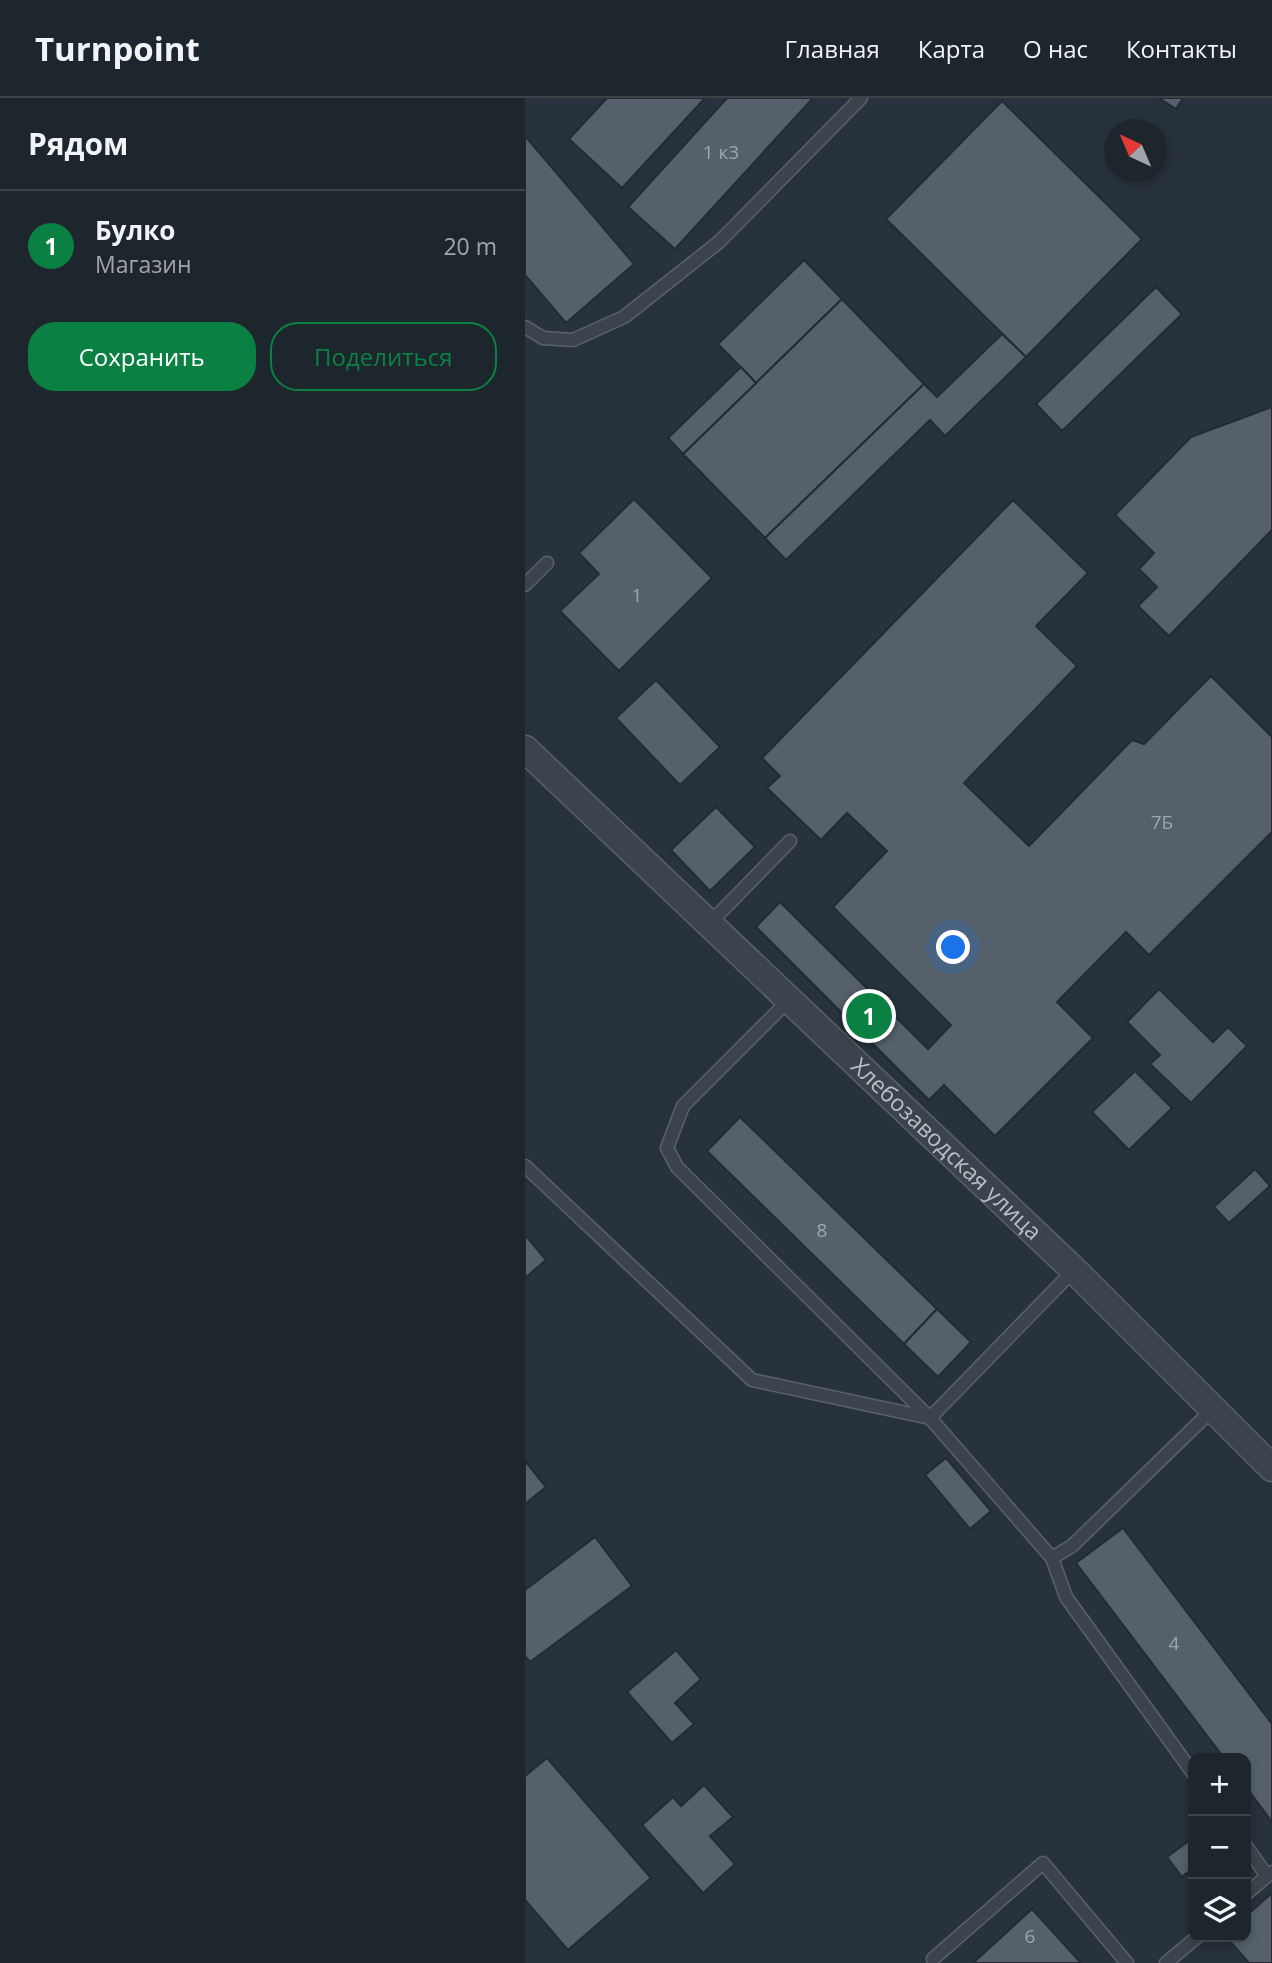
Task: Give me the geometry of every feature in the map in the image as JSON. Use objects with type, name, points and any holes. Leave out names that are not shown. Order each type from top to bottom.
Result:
[{"type":"street","name":"Хлебозаводская улица","points":[[525,751],[1074,1270],[1272,1468]]},
{"type":"lane","points":[[525,327],[544,338],[573,341],[624,317],[719,242],[861,98]]},
{"type":"lane","points":[[525,585],[547,563]]},
{"type":"lane","points":[[709,924],[790,841]]},
{"type":"lane","points":[[789,1000],[683,1106],[667,1149],[677,1167],[930,1418],[1052,1558],[1066,1597],[1188,1766]]},
{"type":"lane","points":[[525,1166],[752,1380],[930,1418]]},
{"type":"lane","points":[[930,1418],[1074,1270]]},
{"type":"lane","points":[[1052,1558],[1072,1546],[1213,1409]]},
{"type":"lane","points":[[1251,1852],[1270,1874],[1251,1891]]},
{"type":"lane","points":[[933,1959],[1043,1863],[1127,1963]]},
{"type":"lane","points":[[1166,1963],[1191,1942]]},
{"type":"building","points":[[607,98],[705,98],[622,188],[569,139]]},
{"type":"building","points":[[727,98],[813,98],[675,249],[628,207]]},
{"type":"building","points":[[1159,98],[1183,98],[1176,109]]},
{"type":"building","points":[[1002,101],[1142,239],[1026,357],[886,219]]},
{"type":"building","points":[[525,136],[634,264],[566,323],[525,275]]},
{"type":"building","points":[[804,260],[842,299],[756,383],[718,344]]},
{"type":"building","points":[[1156,287],[1182,314],[1062,431],[1036,404]]},
{"type":"building","points":[[842,299],[924,384],[765,538],[683,454]]},
{"type":"building","points":[[1002,334],[1026,357],[945,436],[930,420],[786,560],[765,538],[924,384],[937,397]]},
{"type":"building","points":[[741,367],[756,383],[683,454],[668,438]]},
{"type":"building","points":[[1272,407],[1272,530],[1169,636],[1138,606],[1157,587],[1139,569],[1154,553],[1115,515],[1191,437]]},
{"type":"building","points":[[634,499],[712,578],[619,671],[560,611],[599,574],[579,553]]},
{"type":"building","points":[[1013,500],[1088,573],[1036,626],[1077,666],[964,783],[1029,846],[1132,740],[1144,744],[1211,676],[1272,737],[1272,832],[1149,955],[1126,932],[1057,1002],[1093,1038],[995,1136],[944,1085],[929,1100],[756,927],[780,902],[928,1049],[951,1025],[833,907],[887,851],[847,813],[821,840],[767,788],[780,776],[762,758]]},
{"type":"building","points":[[656,680],[720,747],[680,785],[616,718]]},
{"type":"building","points":[[716,807],[755,847],[710,891],[671,850]]},
{"type":"building","points":[[1159,989],[1213,1042],[1228,1027],[1247,1046],[1191,1103],[1150,1064],[1160,1055],[1127,1022]]},
{"type":"building","points":[[1135,1071],[1172,1108],[1129,1150],[1092,1112]]},
{"type":"building","points":[[740,1117],[937,1309],[904,1344],[707,1151]]},
{"type":"building","points":[[1255,1169],[1270,1186],[1229,1223],[1214,1207]]},
{"type":"building","points":[[525,1235],[546,1260],[525,1278]]},
{"type":"building","points":[[937,1309],[971,1342],[938,1377],[904,1344]]},
{"type":"building","points":[[946,1458],[991,1511],[970,1529],[925,1475]]},
{"type":"building","points":[[525,1461],[546,1487],[525,1504]]},
{"type":"building","points":[[1123,1528],[1272,1724],[1272,1822],[1251,1794],[1251,1753],[1220,1753],[1076,1563]]},
{"type":"building","points":[[595,1537],[632,1586],[530,1662],[525,1656],[525,1590]]},
{"type":"building","points":[[676,1650],[701,1679],[675,1703],[694,1724],[672,1743],[627,1692]]},
{"type":"building","points":[[547,1758],[651,1878],[568,1950],[525,1900],[525,1776]]},
{"type":"building","points":[[704,1785],[733,1817],[710,1836],[735,1864],[703,1893],[642,1825],[673,1797],[681,1806]]},
{"type":"building","points":[[1188,1842],[1188,1872],[1182,1877],[1167,1857]]},
{"type":"building","points":[[1272,1893],[1272,1963],[1249,1963],[1230,1942],[1251,1942],[1251,1912]]},
{"type":"building","points":[[1032,1909],[1081,1963],[973,1963]]},
{"type":"place","name":"Булко","points":[[869,1016]]}]
